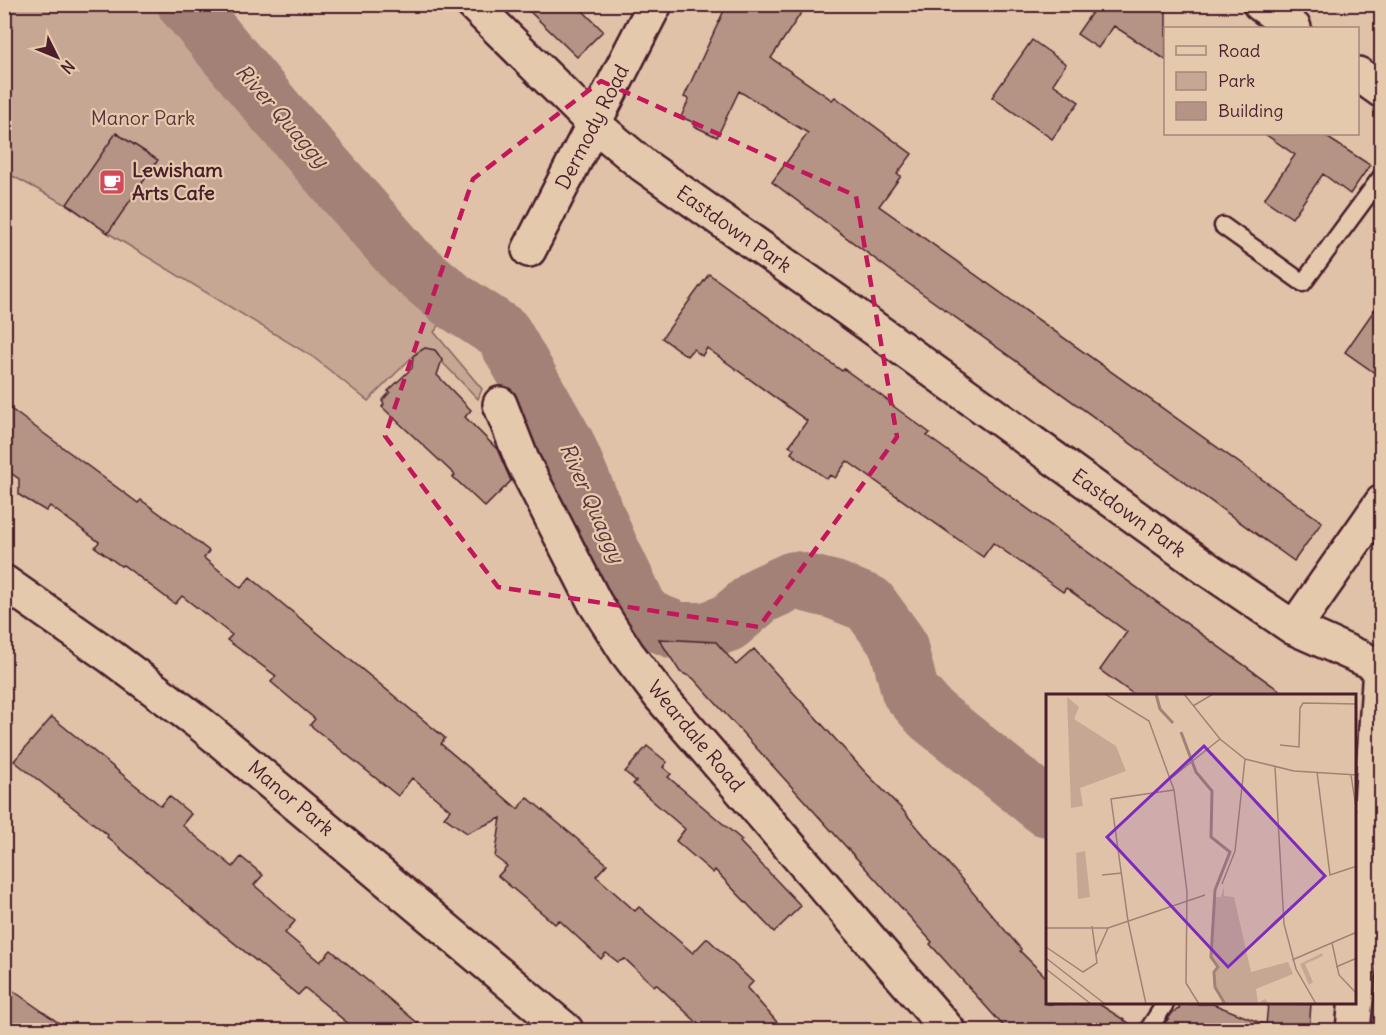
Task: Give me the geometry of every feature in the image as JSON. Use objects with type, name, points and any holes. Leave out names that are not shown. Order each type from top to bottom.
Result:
[{"type":"street","name":"Eastdown Park","points":[[473,4],[594,124],[643,165],[839,303],[1210,571],[1294,628],[1381,667],[1356,999]]},
{"type":"street","name":"Dermody Road","points":[[529,250],[656,4]]},
{"type":"street","points":[[1260,4],[1293,27]]},
{"type":"street","points":[[1359,75],[1382,91]]},
{"type":"street","name":"Weardale Road","points":[[500,404],[522,460],[596,603],[627,653],[660,696],[948,1030]]},
{"type":"street","points":[[1294,628],[1382,502]]},
{"type":"street","name":"Manor Park","points":[[4,582],[111,657],[211,732],[566,1030]]},
{"type":"street","name":"Eastdown Park","points":[[1353,1030],[1355,1005]]},
{"type":"lane","points":[[1223,226],[1303,283],[1382,176]]},
{"type":"lane","points":[[1148,1030],[1165,1005]]},
{"type":"highlighted area","points":[[601,81],[856,196],[897,437],[759,627],[498,587],[385,436],[473,179]]},
{"type":"green space","name":"Manor Park","points":[[5,5],[196,5],[323,158],[356,194],[426,264],[464,295],[434,332],[482,389],[478,399],[444,364],[436,352],[425,348],[417,352],[368,401],[313,357],[108,233],[67,205],[5,172]]},
{"type":"building","points":[[522,4],[576,4],[603,31],[577,57]]},
{"type":"building","points":[[727,4],[807,4],[771,58],[832,100],[835,97],[912,154],[897,174],[901,176],[879,206],[1322,522],[1294,561],[902,279],[772,182],[808,133],[739,91],[717,137],[681,117],[689,99],[684,97]]},
{"type":"building","points":[[1083,4],[1166,4],[1164,59],[1114,26],[1098,48],[1077,34],[1093,11]]},
{"type":"building","points":[[1032,40],[1066,64],[1053,84],[1079,102],[1052,139],[992,97]]},
{"type":"building","name":"Lewisham Arts Cafe","points":[[116,133],[158,160],[108,233],[67,204]]},
{"type":"building","points":[[1266,135],[1324,135],[1370,165],[1350,194],[1323,174],[1292,218],[1264,199],[1295,155]]},
{"type":"building","points":[[709,274],[842,371],[844,369],[890,402],[930,433],[927,436],[1284,694],[1133,694],[1100,670],[1127,632],[1066,588],[1063,592],[993,543],[983,557],[847,461],[835,478],[830,475],[827,479],[791,453],[794,449],[789,446],[807,421],[707,348],[702,356],[693,349],[687,356],[662,338]]},
{"type":"building","points":[[1382,299],[1382,378],[1345,352]]},
{"type":"building","points":[[425,348],[435,350],[442,360],[437,375],[471,410],[465,417],[497,449],[511,481],[485,507],[453,477],[455,475],[382,407],[384,404],[382,401],[390,392],[388,391],[412,368],[413,356]]},
{"type":"building","points":[[4,404],[138,503],[141,500],[181,529],[209,551],[204,558],[241,588],[250,577],[445,738],[441,744],[518,809],[527,797],[607,864],[596,876],[635,911],[639,907],[693,953],[707,938],[753,982],[747,988],[784,1030],[705,1030],[656,984],[654,986],[625,959],[618,962],[606,953],[601,959],[559,920],[555,924],[498,876],[507,866],[495,857],[501,818],[467,833],[444,817],[450,810],[412,778],[398,796],[310,725],[315,719],[271,682],[276,676],[227,640],[232,635],[182,596],[175,604],[123,565],[121,566],[95,547],[99,542],[50,506],[46,511],[19,495],[19,479],[4,468]]},
{"type":"building","points":[[659,639],[716,642],[736,665],[754,649],[865,772],[901,808],[1021,949],[1020,951],[1046,977],[1046,1005],[1101,1005],[1138,1030],[1007,1030],[930,944],[932,942],[693,678],[680,672]]},
{"type":"building","points":[[52,717],[161,806],[169,796],[191,814],[182,825],[233,867],[241,857],[263,875],[254,885],[295,921],[285,933],[320,962],[331,950],[426,1030],[356,1030],[305,988],[298,995],[179,898],[107,837],[108,835],[14,761]]},
{"type":"building","points":[[647,746],[667,762],[663,767],[671,774],[668,777],[742,840],[740,842],[801,906],[774,932],[715,870],[713,873],[676,841],[685,829],[633,784],[636,781],[625,772]]},
{"type":"building","points":[[4,984],[26,1000],[69,1030],[4,1030]]},
{"type":"building","points":[[1180,1005],[1216,1005],[1266,1025],[1268,1005],[1311,1005],[1309,1030],[1160,1030],[1173,1012],[1179,1009]]},
{"type":"waterway","name":"River Quaggy","points":[[186,4],[407,262],[452,300],[503,333],[566,444],[608,544],[643,617],[678,631],[706,631],[728,623],[761,595],[794,580],[834,590],[869,604],[898,644],[910,691],[931,715],[1046,807]]},
{"type":"place","name":"Lewisham Arts Cafe","points":[[112,182]]}]
